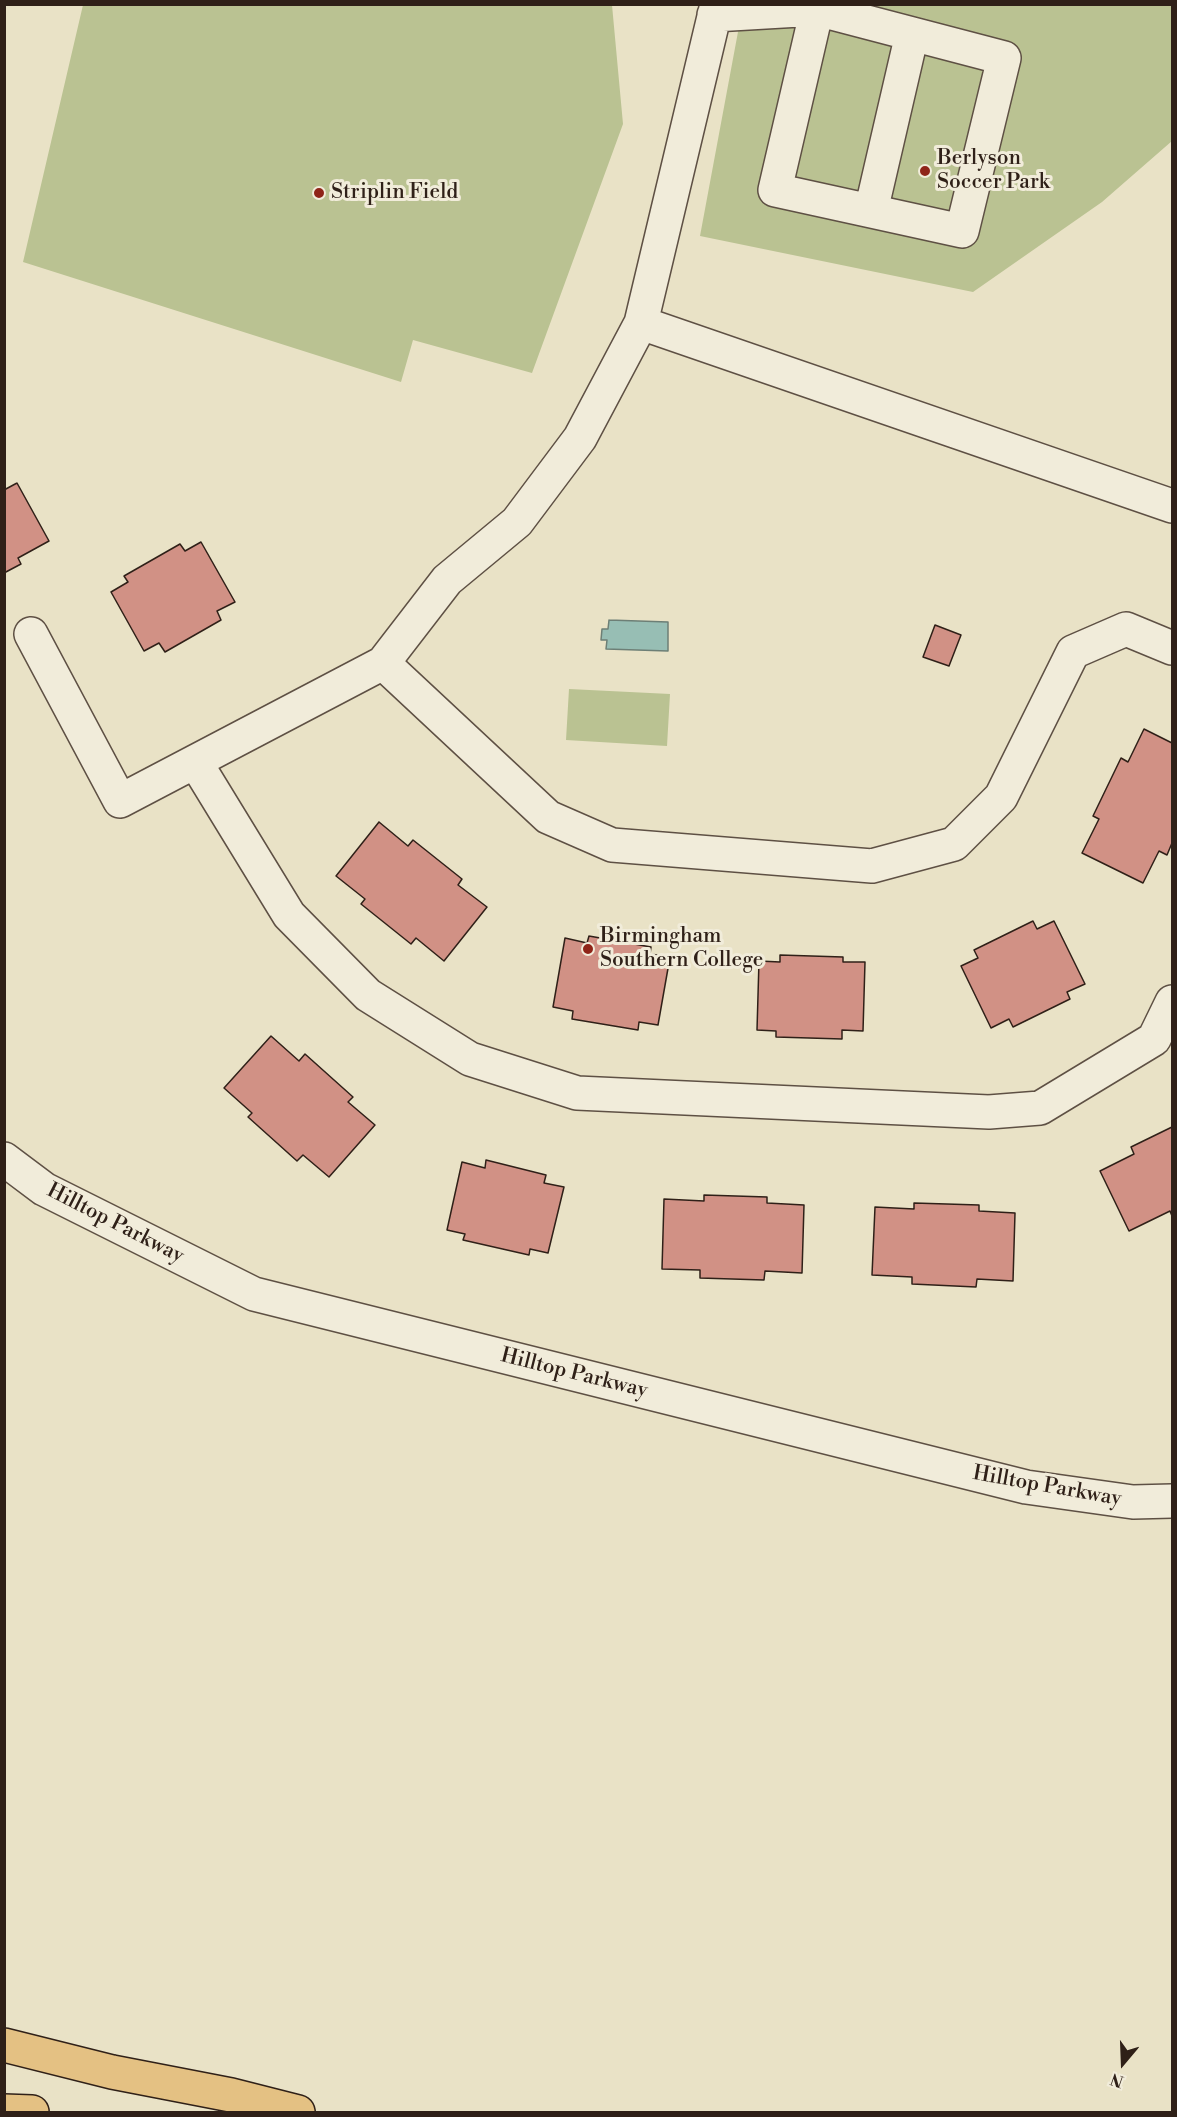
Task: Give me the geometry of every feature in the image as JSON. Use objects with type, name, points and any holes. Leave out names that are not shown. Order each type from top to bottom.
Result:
[{"type":"highway","points":[[4,2045],[112,2072],[231,2095],[298,2112]]},
{"type":"highway","points":[[4,2111],[32,2112]]},
{"type":"street","points":[[31,634],[120,801],[383,663],[447,580],[517,522],[580,438],[641,323],[716,10],[802,7],[1004,58],[962,231],[776,190],[802,7]]},
{"type":"street","points":[[871,211],[912,34]]},
{"type":"street","points":[[641,323],[1173,506]]},
{"type":"street","points":[[383,663],[548,817],[612,844],[872,866],[954,844],[1001,797],[1073,652],[1126,629],[1173,648]]},
{"type":"street","points":[[196,763],[289,915],[368,995],[470,1059],[577,1093],[989,1112],[1040,1108],[1154,1039],[1173,1002]]},
{"type":"street","name":"Hilltop Parkway","points":[[5,1159],[44,1189],[254,1294],[1026,1487],[1133,1502],[1173,1501]]},
{"type":"green space","name":"Striplin Field","points":[[83,5],[612,5],[623,124],[532,373],[413,340],[401,382],[23,262]]},
{"type":"green space","name":"Berlyson Soccer Park","points":[[743,5],[1172,5],[1172,141],[1102,202],[973,292],[700,236]]},
{"type":"green space","points":[[569,689],[670,694],[667,746],[566,740]]},
{"type":"water","points":[[609,620],[668,622],[668,651],[606,649],[607,640],[601,640],[602,629],[608,629]]},
{"type":"building","points":[[17,483],[49,541],[18,558],[21,564],[4,573],[4,490]]},
{"type":"building","points":[[201,542],[235,602],[217,611],[221,620],[165,652],[159,643],[144,651],[111,592],[128,582],[124,576],[180,544],[185,551]]},
{"type":"building","points":[[935,625],[961,635],[949,666],[923,657]]},
{"type":"building","points":[[1144,729],[1172,743],[1172,843],[1167,855],[1159,851],[1143,883],[1082,853],[1099,819],[1093,816],[1121,758],[1128,762]]},
{"type":"building","points":[[379,822],[408,846],[413,840],[462,879],[458,885],[487,907],[444,961],[416,938],[411,944],[361,904],[365,899],[336,876]]},
{"type":"building","points":[[1033,921],[1037,929],[1054,921],[1085,984],[1067,992],[1070,999],[1013,1027],[1009,1019],[991,1028],[961,966],[978,958],[974,950]]},
{"type":"building","points":[[589,936],[651,947],[650,954],[670,957],[658,1025],[639,1022],[638,1030],[572,1019],[573,1011],[553,1007],[565,938],[587,943]]},
{"type":"building","points":[[780,955],[843,957],[843,962],[865,962],[863,1031],[842,1030],[842,1039],[776,1037],[776,1031],[757,1030],[759,961],[780,962]]},
{"type":"building","points":[[271,1036],[299,1061],[305,1054],[353,1097],[348,1102],[375,1125],[329,1177],[303,1155],[297,1161],[248,1117],[252,1113],[224,1088]]},
{"type":"building","points":[[1172,1127],[1172,1216],[1170,1211],[1129,1231],[1100,1171],[1134,1154],[1131,1147]]},
{"type":"building","points":[[486,1160],[546,1175],[544,1183],[564,1187],[548,1253],[530,1249],[529,1255],[463,1240],[465,1234],[447,1230],[462,1162],[485,1168]]},
{"type":"building","points":[[704,1195],[767,1197],[767,1203],[804,1205],[802,1273],[765,1271],[764,1280],[700,1278],[700,1270],[662,1269],[664,1199],[704,1201]]},
{"type":"building","points":[[914,1203],[979,1205],[979,1211],[1015,1213],[1013,1281],[977,1279],[976,1287],[912,1284],[912,1277],[872,1275],[875,1207],[914,1209]]},
{"type":"place","name":"Berlyson Soccer Park","points":[[925,171]]},
{"type":"place","name":"Striplin Field","points":[[319,193]]},
{"type":"place","name":"Birmingham Southern College","points":[[588,949]]}]
